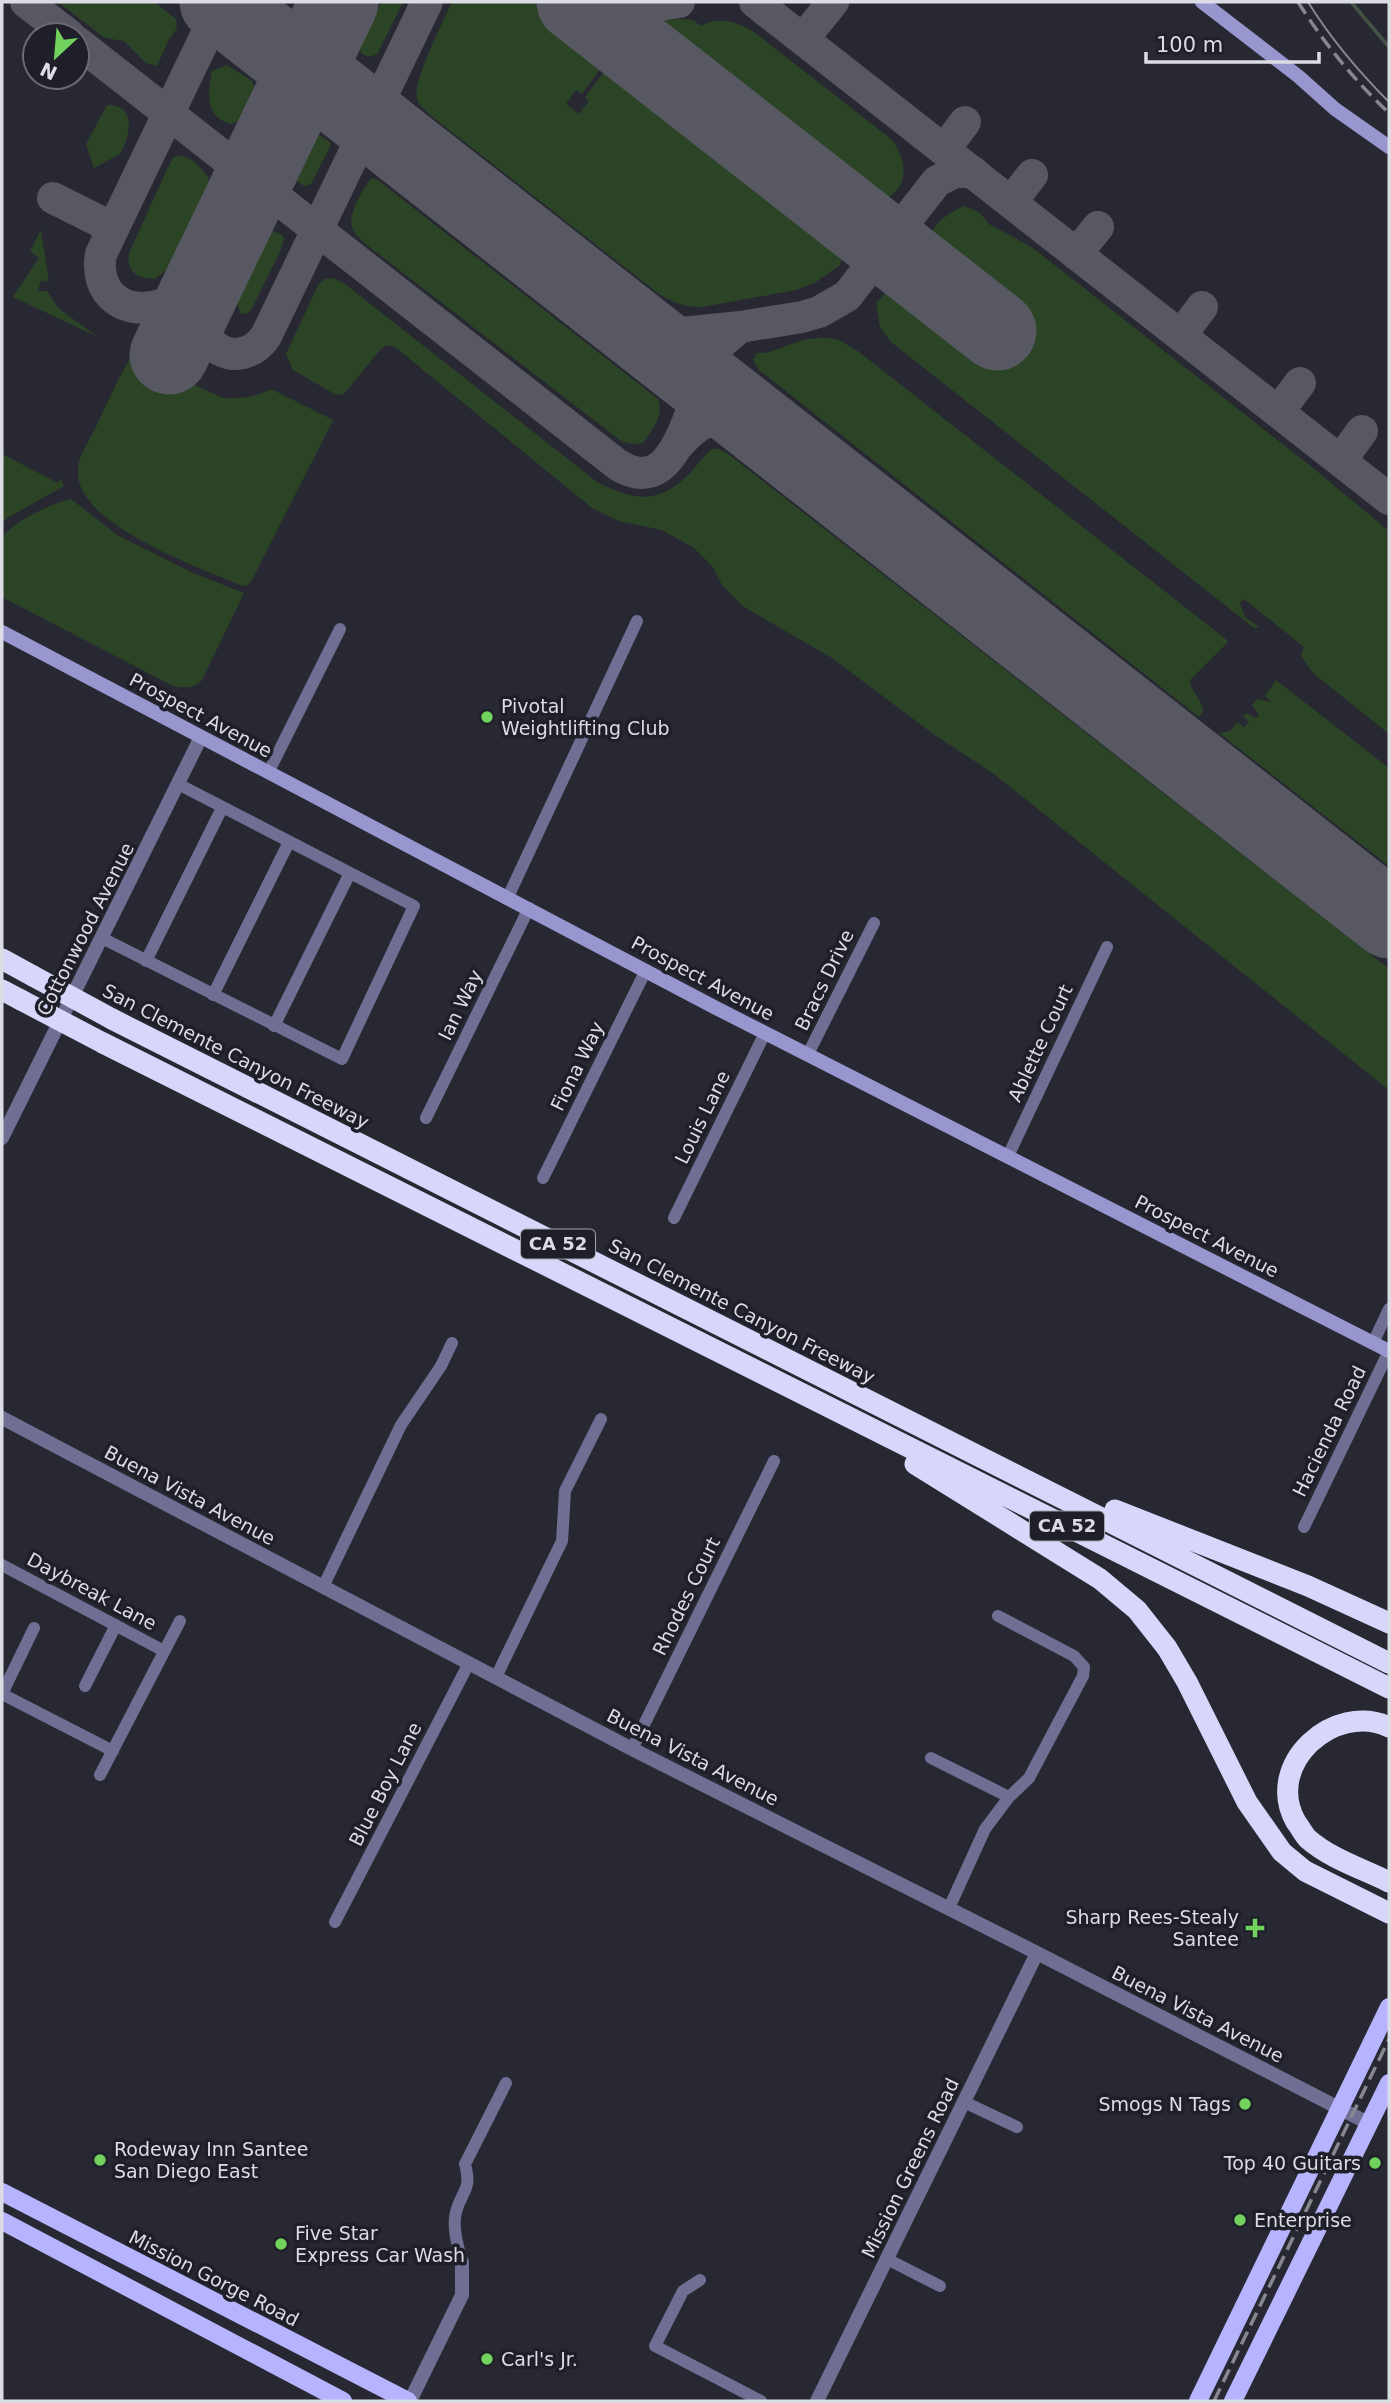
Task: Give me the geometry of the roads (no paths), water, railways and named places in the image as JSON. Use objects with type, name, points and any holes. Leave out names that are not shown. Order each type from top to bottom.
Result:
[{"type":"highway","name":"San Clemente Canyon Freeway","points":[[2,959],[112,1019],[1389,1663]]},
{"type":"highway","name":"CA 52","points":[[2,990],[1389,1688]]},
{"type":"highway","points":[[744,1364],[874,1438],[1100,1579],[1137,1610],[1167,1648],[1247,1802],[1282,1852],[1305,1871],[1389,1913]]},
{"type":"highway","points":[[1005,1468],[1296,1581],[1389,1623]]},
{"type":"highway","points":[[1389,1727],[1381,1723],[1359,1721],[1319,1735],[1299,1755],[1291,1771],[1288,1788],[1292,1812],[1307,1838],[1331,1854],[1389,1882]]},
{"type":"main road","points":[[1202,2],[1298,76],[1335,109],[1389,147]]},
{"type":"main road","name":"Prospect Avenue","points":[[2,632],[765,1033],[1389,1351]]},
{"type":"main road","points":[[1198,2401],[1389,2007]]},
{"type":"main road","points":[[1233,2401],[1389,2083]]},
{"type":"main road","name":"Mission Gorge Road","points":[[2,2192],[409,2401]]},
{"type":"main road","points":[[2,2221],[343,2401]]},
{"type":"street","points":[[507,899],[637,621]]},
{"type":"street","points":[[268,773],[340,629]]},
{"type":"street","name":"Cottonwood Avenue","points":[[2,1138],[201,737]]},
{"type":"street","points":[[102,938],[342,1059],[414,906],[178,785]]},
{"type":"street","points":[[146,961],[222,808]]},
{"type":"street","points":[[213,995],[289,842]]},
{"type":"street","points":[[274,1026],[350,873]]},
{"type":"street","name":"Ian Way","points":[[426,1118],[529,908]]},
{"type":"street","name":"Bracs Drive","points":[[808,1054],[874,923]]},
{"type":"street","name":"Ablette Court","points":[[1008,1156],[1107,947]]},
{"type":"street","name":"Fiona Way","points":[[543,1178],[646,970]]},
{"type":"street","name":"Louis Lane","points":[[674,1218],[765,1033]]},
{"type":"street","name":"Hacienda Road","points":[[1373,1343],[1389,1309]]},
{"type":"street","points":[[323,1587],[401,1425],[441,1366],[452,1343]]},
{"type":"street","name":"Hacienda Road","points":[[1304,1527],[1389,1351]]},
{"type":"street","name":"Buena Vista Avenue","points":[[2,1418],[632,1749],[1037,1952],[1370,2124]]},
{"type":"street","points":[[496,1677],[562,1541],[565,1491],[601,1419]]},
{"type":"street","name":"Rhodes Court","points":[[632,1749],[774,1461]]},
{"type":"street","name":"Daybreak Lane","points":[[2,1565],[164,1651]]},
{"type":"street","points":[[948,1908],[985,1829],[1009,1797],[1029,1778],[1083,1676],[1084,1667],[1074,1656],[998,1616]]},
{"type":"street","points":[[100,1775],[180,1621]]},
{"type":"street","points":[[85,1686],[116,1625]]},
{"type":"street","points":[[34,1628],[2,1694],[113,1751]]},
{"type":"street","name":"Blue Boy Lane","points":[[335,1922],[469,1663]]},
{"type":"street","points":[[931,1758],[1009,1797]]},
{"type":"street","name":"Mission Greens Road","points":[[817,2401],[1037,1952]]},
{"type":"street","points":[[409,2401],[461,2295],[462,2262],[456,2239],[456,2213],[469,2179],[465,2164],[506,2082]]},
{"type":"street","points":[[964,2102],[1017,2127]]},
{"type":"street","points":[[887,2259],[940,2286]]},
{"type":"street","points":[[700,2280],[683,2291],[655,2346],[761,2401]]},
{"type":"waterway","points":[[1351,2],[1389,47]]},
{"type":"tram line","points":[[1308,2],[1345,54],[1389,102]]},
{"type":"railway","points":[[1298,2],[1340,60],[1389,113]]},
{"type":"railway","points":[[1214,2401],[1389,2039]]},
{"type":"place","name":"Pivotal Weightlifting Club","points":[[487,717]]},
{"type":"place","name":"Sharp Rees-Stealy Santee","points":[[1255,1928]]},
{"type":"place","name":"Smogs N Tags","points":[[1245,2104]]},
{"type":"place","name":"Rodeway Inn Santee San Diego East","points":[[100,2160]]},
{"type":"place","name":"Top 40 Guitars","points":[[1375,2163]]},
{"type":"place","name":"Enterprise","points":[[1240,2220]]},
{"type":"place","name":"Five Star Express Car Wash","points":[[281,2244]]},
{"type":"place","name":"Carl's Jr.","points":[[487,2359]]}]
